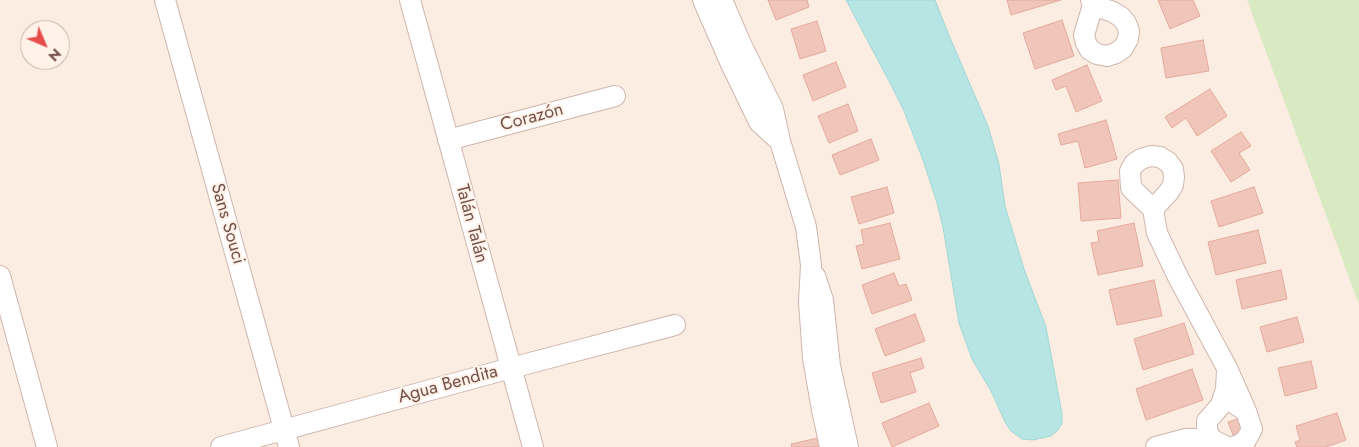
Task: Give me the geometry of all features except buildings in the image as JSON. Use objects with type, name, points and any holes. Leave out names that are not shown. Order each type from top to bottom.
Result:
[{"type":"street","name":"Sans Souci","points":[[165,0],[287,438]]},
{"type":"street","name":"Talán Talán","points":[[410,0],[533,447]]},
{"type":"street","points":[[703,0],[759,122],[780,141]]},
{"type":"street","points":[[722,0],[773,109],[780,141],[806,227],[811,265],[809,302],[813,358],[830,447]]},
{"type":"street","name":"Corazón","points":[[448,140],[616,96]]},
{"type":"street","points":[[1153,209],[1157,232],[1227,368],[1251,429],[1246,440],[1240,445],[1232,447]]},
{"type":"street","points":[[811,265],[823,300],[830,366],[848,447]]},
{"type":"street","points":[[0,276],[47,447]]},
{"type":"street","name":"Agua Bendita","points":[[221,447],[287,438],[511,368],[675,325]]},
{"type":"street","points":[[1156,447],[1186,439],[1215,436],[1220,405],[1226,389],[1227,368]]},
{"type":"street","points":[[1220,405],[1235,404],[1251,429]]},
{"type":"green space","points":[[1247,0],[1359,0],[1359,305]]},
{"type":"water","points":[[846,0],[935,0],[988,126],[999,164],[1005,206],[1024,269],[1046,327],[1062,414],[1062,423],[1051,436],[1033,440],[1022,439],[1011,431],[972,359],[959,323],[943,227],[923,160],[904,111]]}]
